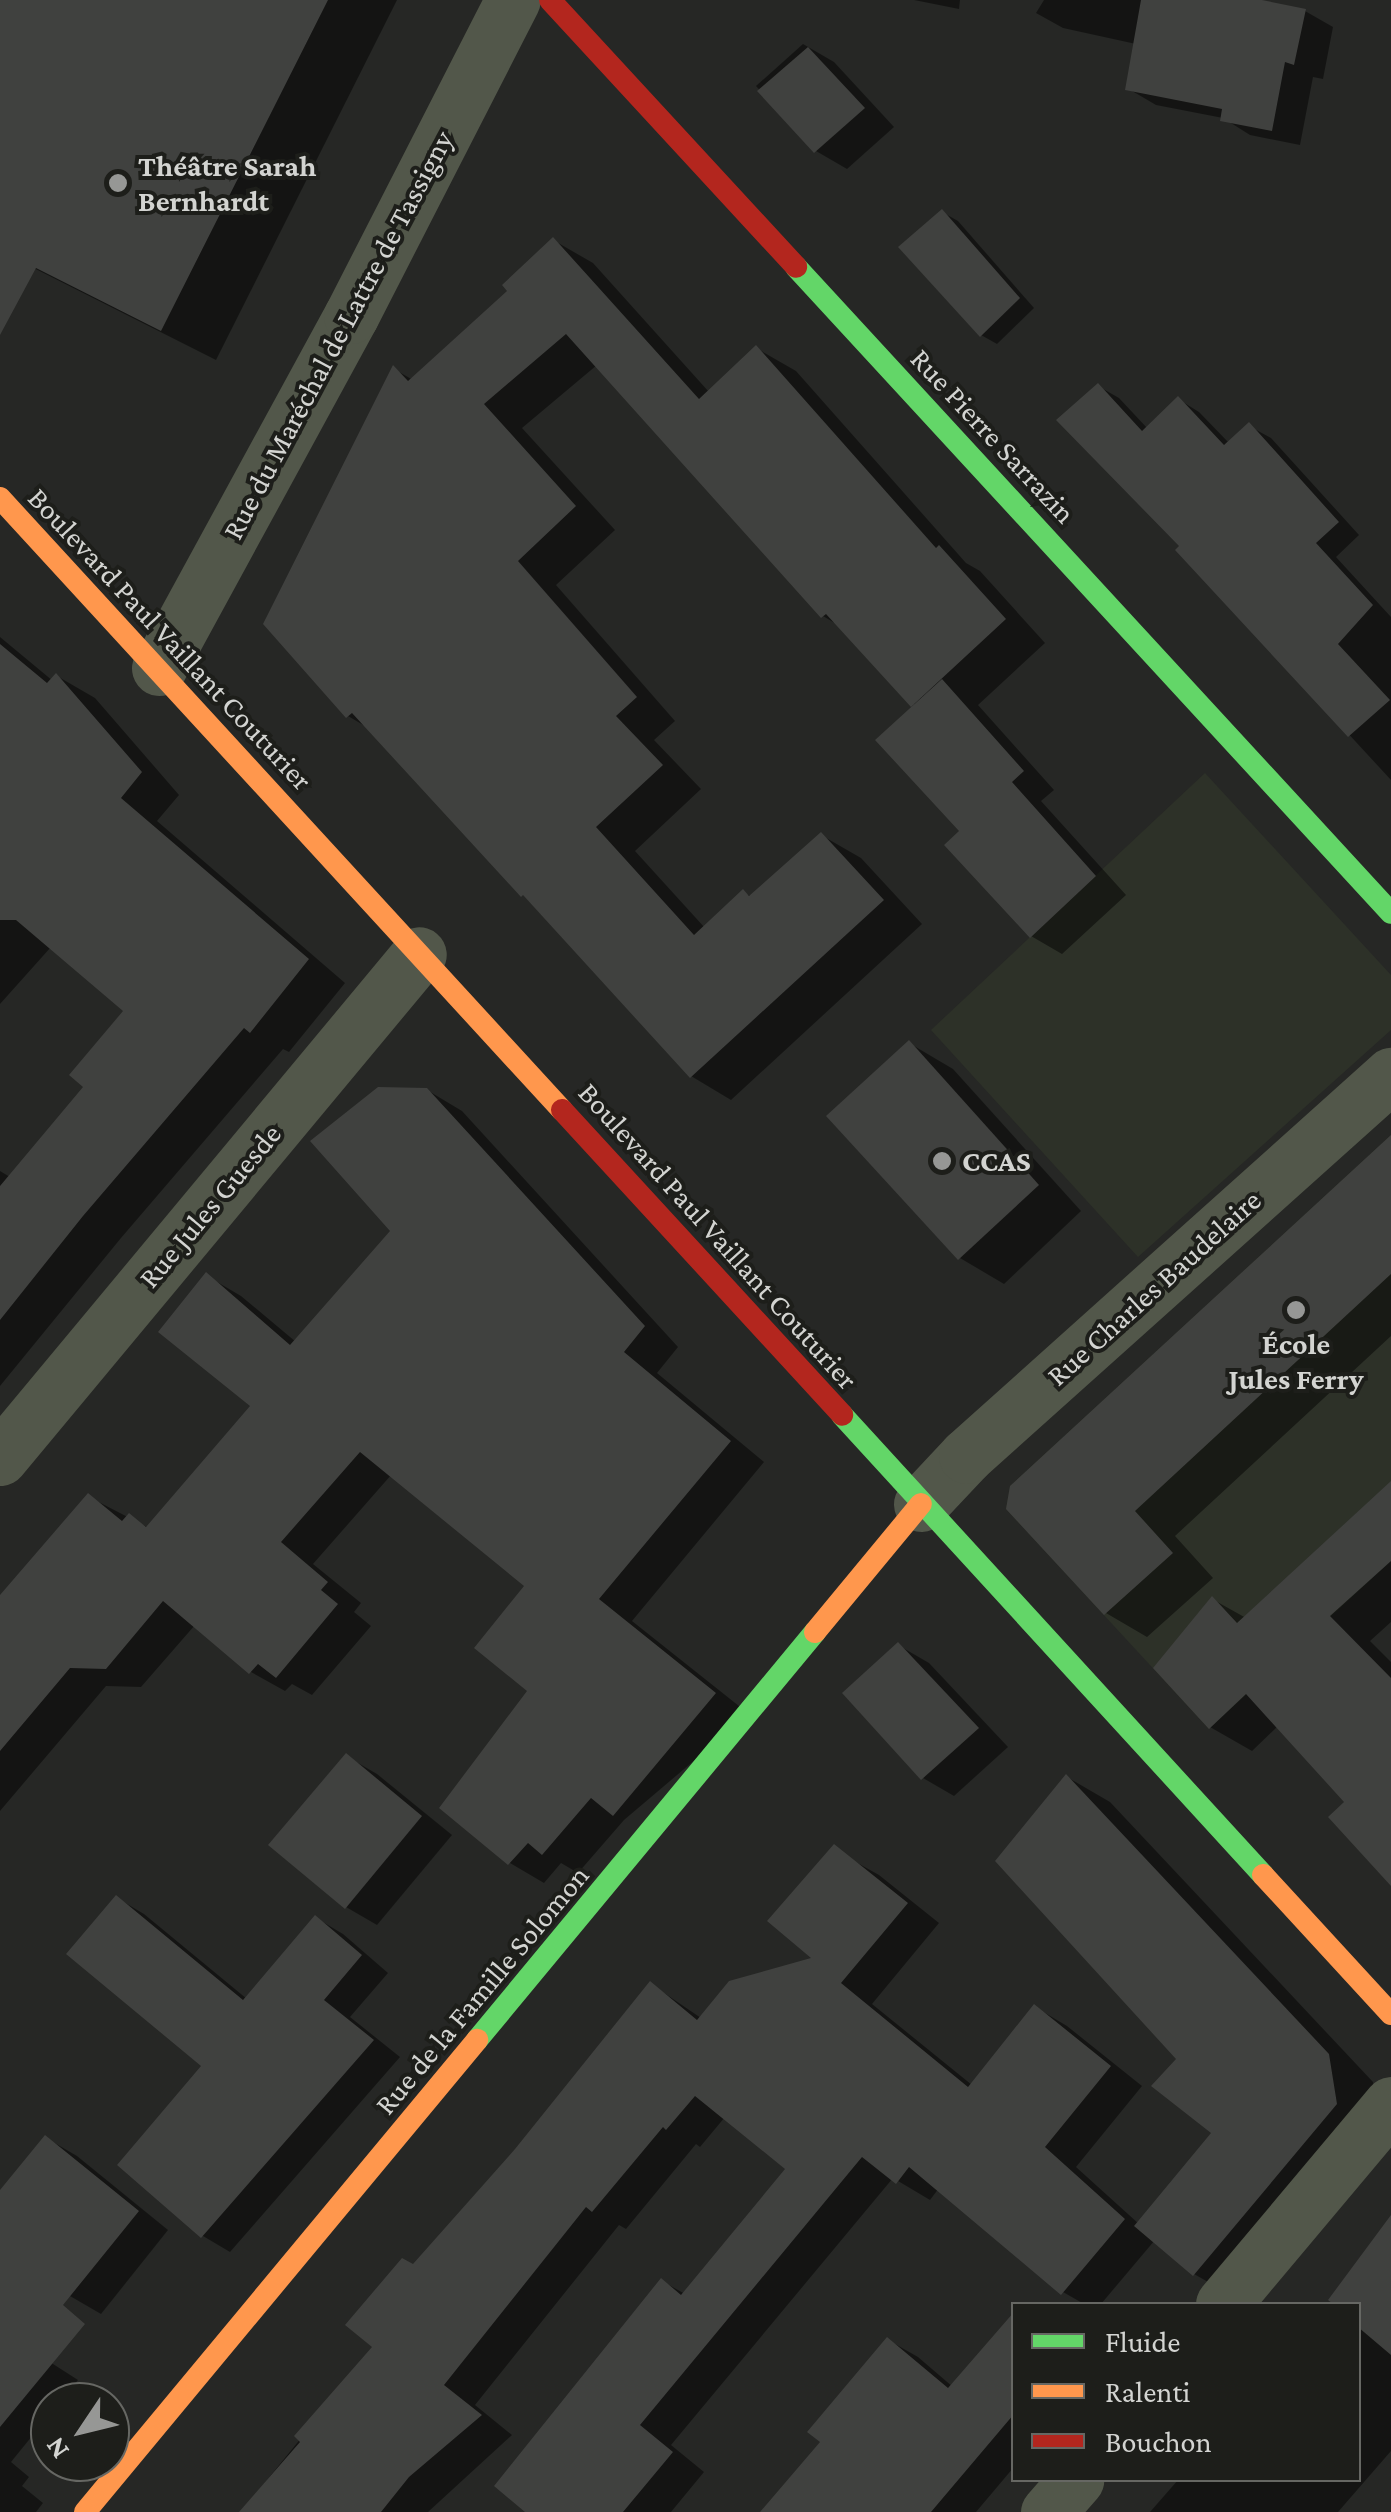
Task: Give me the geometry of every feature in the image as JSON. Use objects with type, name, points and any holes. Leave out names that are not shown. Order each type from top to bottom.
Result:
[{"type":"street","name":"Rue du Maréchal de Lattre de Tassigny","points":[[159,668],[351,316],[513,0]]},
{"type":"street","name":"Rue Pierre Sarrazin","points":[[550,0],[1391,913]]},
{"type":"street","name":"Boulevard Paul Vaillant Couturier","points":[[0,498],[1391,2014]]},
{"type":"street","name":"Rue Jules Guesde","points":[[0,1458],[419,954]]},
{"type":"street","name":"Rue Charles Baudelaire","points":[[921,1504],[966,1456],[1391,1075]]},
{"type":"street","name":"Rue de la Famille Solomon","points":[[85,2512],[877,1563],[921,1504]]},
{"type":"street","points":[[1225,2302],[1391,2104]]},
{"type":"street","points":[[1048,2512],[1074,2482]]},
{"type":"shaded area","points":[[1205,773],[1391,975],[1391,1030],[1138,1257],[931,1030]]},
{"type":"shaded area","name":"École Jules Ferry","points":[[1391,1135],[1391,1561],[1209,1729],[1006,1509],[1010,1486]]},
{"type":"building","name":"Théâtre Sarah Bernhardt","points":[[0,0],[328,0],[161,331],[36,268],[0,335]]},
{"type":"building","points":[[1141,0],[1262,0],[1306,9],[1294,65],[1285,62],[1272,131],[1220,121],[1222,109],[1125,90]]},
{"type":"building","points":[[808,47],[865,108],[814,153],[757,91]]},
{"type":"building","points":[[942,209],[1020,298],[980,337],[898,247]]},
{"type":"building","points":[[553,237],[699,399],[756,345],[936,548],[939,545],[1006,619],[911,707],[826,614],[821,618],[566,334],[484,404],[576,506],[518,561],[637,697],[616,716],[663,765],[596,827],[694,935],[743,889],[749,896],[821,832],[884,900],[690,1078],[352,713],[346,718],[263,624],[393,365],[408,381],[507,291],[502,285]]},
{"type":"building","points":[[1098,383],[1142,431],[1178,396],[1224,445],[1249,422],[1339,522],[1316,543],[1373,605],[1338,644],[1390,700],[1348,737],[1175,550],[1179,546],[1056,420]]},
{"type":"building","points":[[0,644],[47,683],[56,673],[142,772],[121,798],[309,959],[250,1033],[244,1028],[83,1216],[0,1320],[0,1186],[83,1087],[69,1075],[123,1011],[16,920],[0,920]]},
{"type":"building","points":[[942,679],[1024,771],[1012,782],[1096,876],[1030,938],[944,845],[959,831],[875,740]]},
{"type":"building","name":"CCAS","points":[[909,1040],[1039,1185],[958,1260],[826,1116]]},
{"type":"building","points":[[378,1087],[427,1088],[645,1326],[624,1352],[731,1441],[599,1599],[716,1693],[613,1816],[591,1798],[542,1855],[528,1843],[508,1865],[439,1808],[527,1691],[474,1648],[524,1586],[360,1452],[281,1542],[328,1582],[321,1590],[338,1604],[276,1678],[258,1664],[249,1674],[163,1601],[106,1669],[70,1668],[0,1751],[0,1595],[88,1493],[122,1521],[129,1513],[146,1527],[250,1406],[158,1332],[206,1272],[290,1345],[390,1231],[310,1141]]},
{"type":"building","points":[[1391,1135],[1391,1274],[1135,1511],[1173,1553],[1104,1615],[1006,1509],[1010,1486]]},
{"type":"building","points":[[1391,1481],[1391,1561],[1330,1616],[1391,1678],[1391,1886],[1328,1817],[1344,1802],[1246,1694],[1209,1729],[1153,1668],[1212,1596],[1237,1623]]},
{"type":"building","points":[[898,1642],[979,1728],[921,1780],[842,1693]]},
{"type":"building","points":[[346,1753],[422,1816],[345,1909],[268,1845]]},
{"type":"building","points":[[1066,1774],[1329,2054],[1337,2104],[1193,2276],[1134,2226],[1211,2133],[1151,2086],[1176,2059],[995,1861]]},
{"type":"building","points":[[834,1844],[908,1903],[841,1983],[968,2087],[1034,2004],[1111,2066],[1045,2147],[1125,2219],[1061,2295],[909,2167],[896,2184],[862,2157],[640,2425],[673,2452],[623,2512],[525,2512],[494,2486],[661,2278],[681,2295],[785,2169],[695,2096],[666,2130],[663,2127],[592,2212],[586,2207],[444,2385],[482,2415],[409,2477],[381,2512],[239,2512],[300,2442],[294,2436],[372,2347],[345,2325],[402,2258],[413,2264],[515,2149],[650,1981],[697,2020],[729,1981],[811,1958],[767,1921]]},
{"type":"building","points":[[116,1895],[243,2000],[315,1915],[362,1955],[324,2000],[374,2040],[201,2238],[117,2165],[201,2066],[66,1954]]},
{"type":"building","points":[[45,2135],[139,2211],[63,2305],[85,2324],[37,2382],[30,2382],[30,2391],[0,2427],[0,2190]]},
{"type":"building","points":[[1391,2215],[1391,2355],[1361,2330],[1361,2302],[1328,2300]]},
{"type":"building","points":[[1011,2315],[1011,2418],[931,2512],[760,2512],[820,2442],[807,2432],[887,2337],[948,2388]]},
{"type":"traffic: fast","points":[[796,267],[1391,913]]},
{"type":"traffic: fast","points":[[842,1415],[1263,1875]]},
{"type":"traffic: fast","points":[[477,2040],[815,1632]]},
{"type":"traffic: slow","points":[[0,498],[562,1110]]},
{"type":"traffic: slow","points":[[815,1632],[921,1504]]},
{"type":"traffic: slow","points":[[1263,1875],[1391,2014]]},
{"type":"traffic: slow","points":[[85,2512],[477,2040]]},
{"type":"traffic: jam","points":[[550,0],[796,267]]},
{"type":"traffic: jam","points":[[562,1110],[842,1415]]},
{"type":"place","name":"Théâtre Sarah Bernhardt","points":[[118,183]]},
{"type":"place","name":"CCAS","points":[[942,1161]]},
{"type":"place","name":"École Jules Ferry","points":[[1296,1310]]}]
